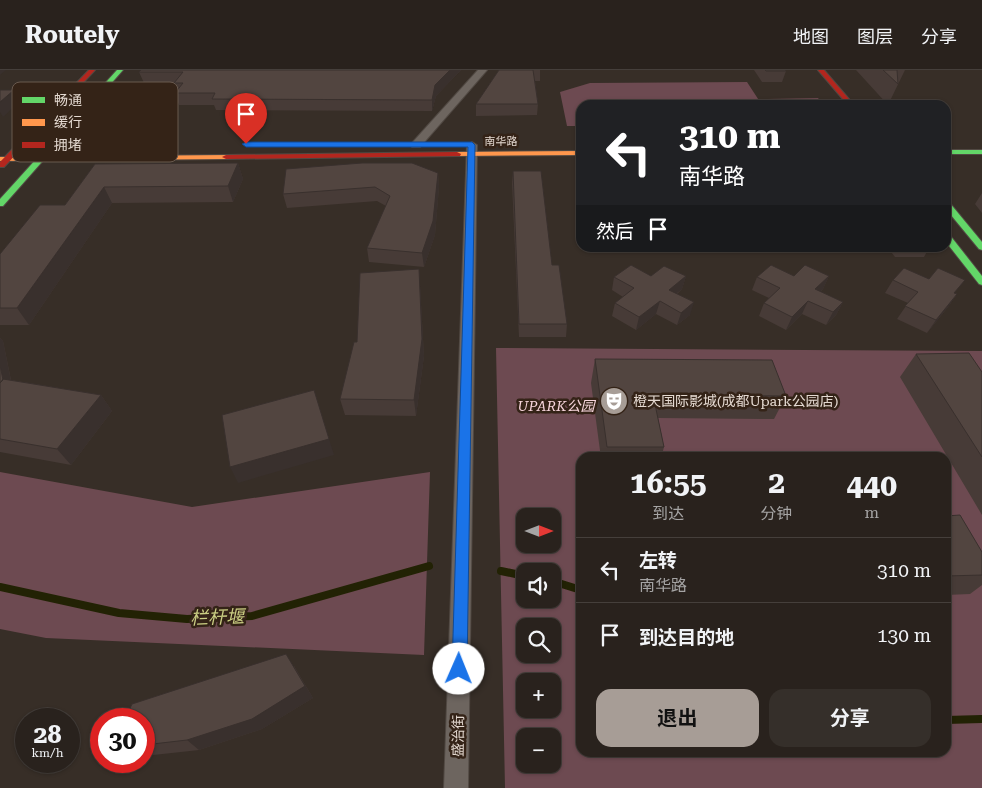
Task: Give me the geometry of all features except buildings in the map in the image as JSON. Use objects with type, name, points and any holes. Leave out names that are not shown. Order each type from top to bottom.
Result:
[{"type":"main road","points":[[80,82],[92,70]]},
{"type":"main road","points":[[109,82],[120,70]]},
{"type":"main road","points":[[821,70],[846,100]]},
{"type":"main road","points":[[951,141],[982,141]]},
{"type":"main road","name":"南华路","points":[[279,144],[416,145],[576,153]]},
{"type":"main road","name":"南华路","points":[[178,156],[472,149],[576,144]]},
{"type":"main road","points":[[7,145],[12,145]]},
{"type":"main road","points":[[2,161],[12,152]]},
{"type":"main road","points":[[951,152],[982,152]]},
{"type":"main road","points":[[0,204],[38,162]]},
{"type":"main road","points":[[951,210],[982,247]]},
{"type":"main road","points":[[951,242],[982,282]]},
{"type":"street","points":[[416,145],[483,70]]},
{"type":"street","name":"盛治街","points":[[456,788],[472,149]]},
{"type":"green space","points":[[747,82],[759,100],[576,100],[576,126],[567,126],[560,92],[590,83]]},
{"type":"green space","points":[[818,98],[819,100],[768,100]]},
{"type":"green space","name":"UPARK公园","points":[[496,348],[982,351],[982,788],[505,788]]},
{"type":"green space","points":[[0,472],[192,507],[430,472],[424,655],[46,638],[0,629]]},
{"type":"waterway","name":"栏杆堰","points":[[0,587],[119,613],[187,619],[252,616],[429,566]]},
{"type":"waterway","name":"栏杆堰","points":[[501,571],[516,574]]},
{"type":"waterway","name":"栏杆堰","points":[[561,584],[576,588]]},
{"type":"waterway","name":"栏杆堰","points":[[951,720],[982,719]]},
{"type":"traffic: fast","points":[[109,82],[120,70]]},
{"type":"traffic: fast","points":[[951,152],[982,152]]},
{"type":"traffic: fast","points":[[0,204],[38,162]]},
{"type":"traffic: fast","points":[[951,210],[982,247]]},
{"type":"traffic: fast","points":[[951,242],[982,282]]},
{"type":"traffic: slow","points":[[457,154],[576,153]]},
{"type":"traffic: slow","points":[[178,157],[226,157]]},
{"type":"traffic: slow","points":[[0,159],[12,159]]},
{"type":"traffic: jam","points":[[81,82],[92,70]]},
{"type":"traffic: jam","points":[[821,70],[847,100]]},
{"type":"traffic: jam","points":[[1,165],[12,154]]},
{"type":"traffic: jam","points":[[226,157],[457,154]]},
{"type":"place","name":"橙天国际影城(成都Upark公园店)","points":[[614,401]]},
{"type":"route","points":[[246,144],[472,145],[459,669]]}]
